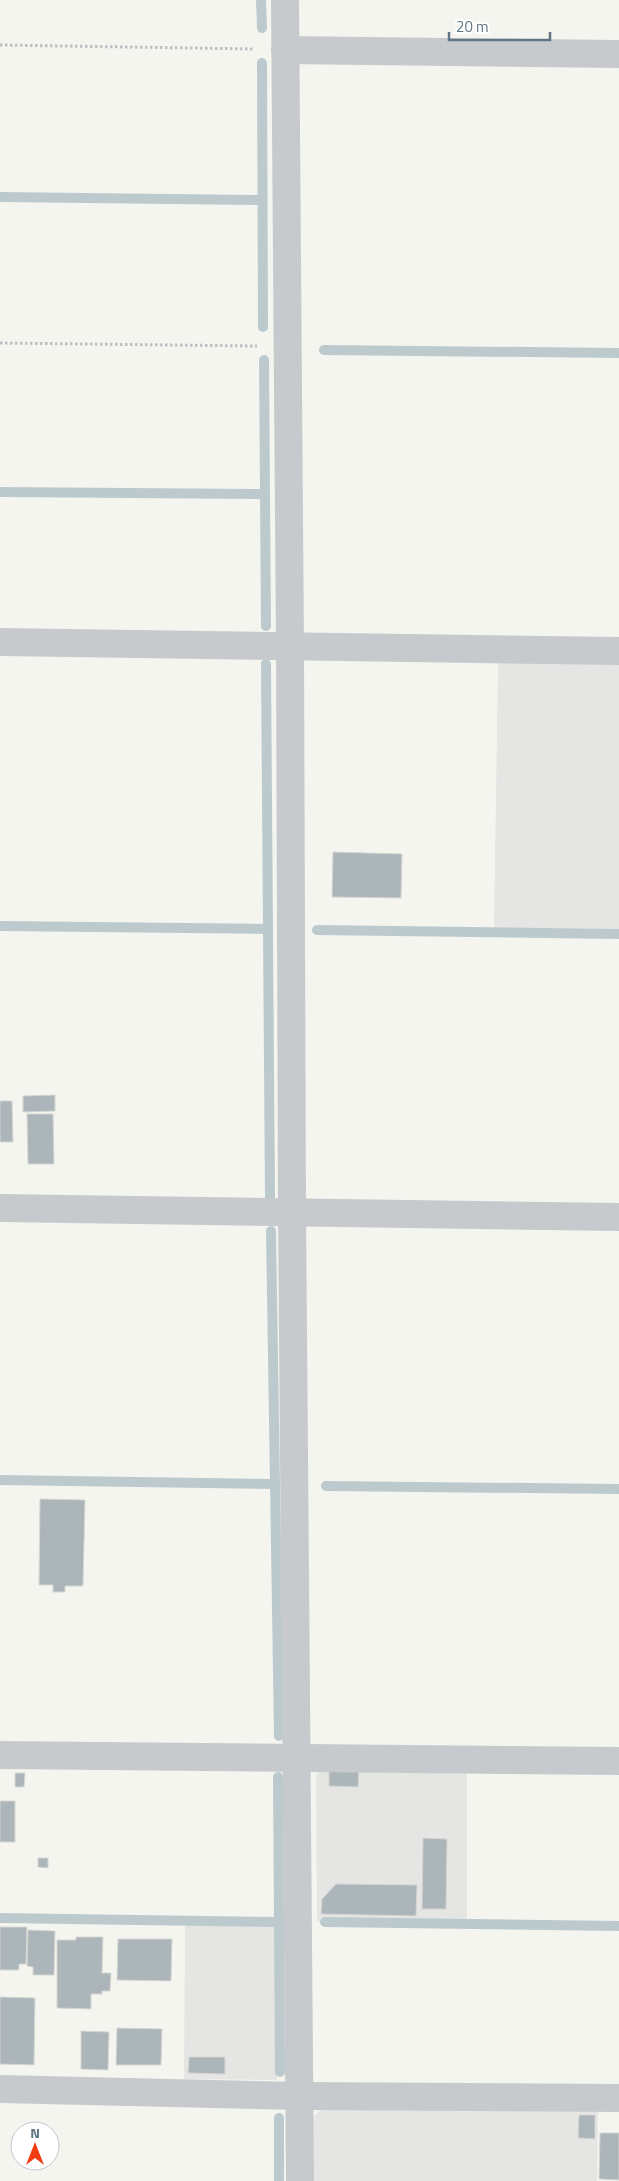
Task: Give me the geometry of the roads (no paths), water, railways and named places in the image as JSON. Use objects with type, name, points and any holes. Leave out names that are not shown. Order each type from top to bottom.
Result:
[{"type":"street","points":[[285,0],[300,2181]]},
{"type":"street","points":[[285,50],[619,54]]},
{"type":"street","points":[[0,642],[619,651]]},
{"type":"street","points":[[0,1208],[619,1217]]},
{"type":"street","points":[[0,1755],[619,1761]]},
{"type":"street","points":[[0,2089],[300,2096],[619,2098]]},
{"type":"waterway","points":[[261,0],[262,28]]},
{"type":"waterway","points":[[262,63],[263,327]]},
{"type":"waterway","points":[[0,197],[262,200]]},
{"type":"waterway","points":[[324,350],[619,353]]},
{"type":"waterway","points":[[264,360],[266,626]]},
{"type":"waterway","points":[[0,492],[265,494]]},
{"type":"waterway","points":[[266,664],[270,1199]]},
{"type":"waterway","points":[[0,926],[268,929]]},
{"type":"waterway","points":[[317,930],[619,934]]},
{"type":"waterway","points":[[271,1231],[279,1736]]},
{"type":"waterway","points":[[0,1480],[270,1484]]},
{"type":"waterway","points":[[326,1486],[619,1489]]},
{"type":"waterway","points":[[278,1777],[280,2072]]},
{"type":"waterway","points":[[0,1918],[279,1922]]},
{"type":"waterway","points":[[325,1922],[619,1926]]},
{"type":"waterway","points":[[279,2118],[279,2181]]}]
